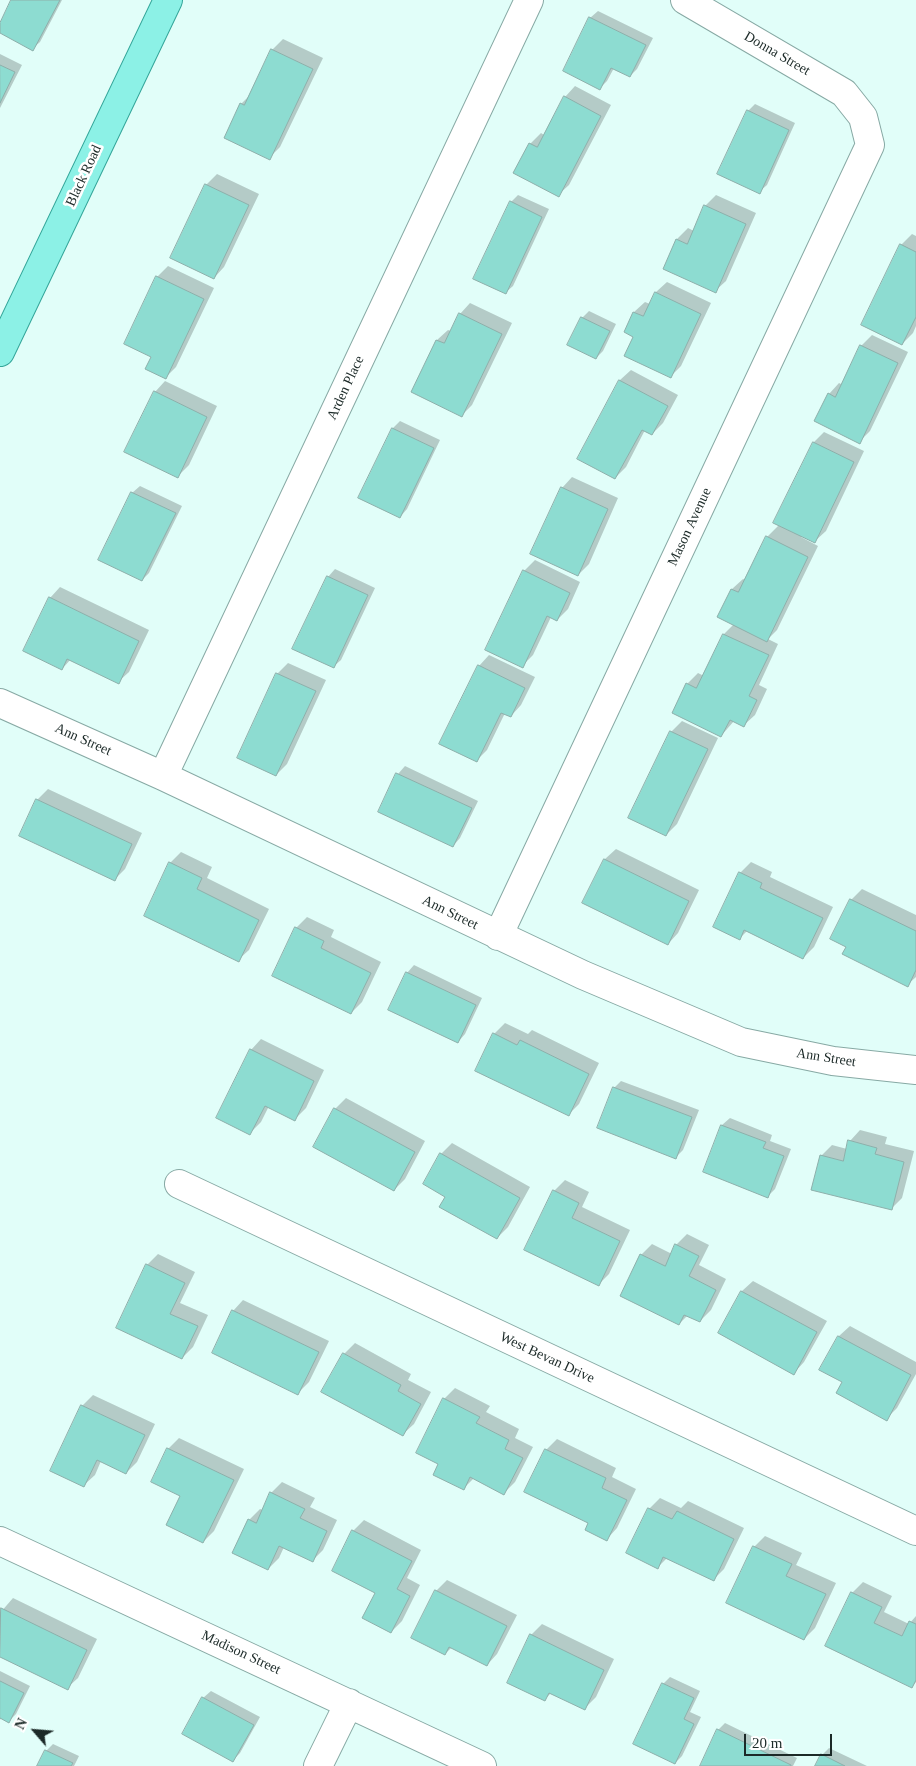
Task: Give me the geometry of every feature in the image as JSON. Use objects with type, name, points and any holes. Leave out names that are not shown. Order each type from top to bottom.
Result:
[{"type":"main road","name":"Black Road","points":[[0,352],[168,0]]},
{"type":"street","name":"Arden Place","points":[[163,776],[529,0]]},
{"type":"street","name":"Donna Street","points":[[685,0],[844,93],[863,117]]},
{"type":"street","name":"Mason Avenue","points":[[498,936],[870,145],[863,117]]},
{"type":"street","name":"Ann Street","points":[[0,703],[163,776],[583,976],[741,1042],[833,1061],[916,1070]]},
{"type":"street","name":"West Bevan Drive","points":[[179,1184],[916,1531]]},
{"type":"street","name":"Madison Street","points":[[0,1542],[482,1766]]},
{"type":"street","points":[[318,1766],[349,1703]]},
{"type":"building","points":[[11,0],[60,0],[33,51],[0,33],[0,23]]},
{"type":"building","points":[[589,17],[646,45],[630,77],[611,68],[600,90],[563,71]]},
{"type":"building","points":[[271,49],[313,69],[270,160],[224,138],[240,103],[244,105]]},
{"type":"building","points":[[0,65],[15,72],[0,103]]},
{"type":"building","points":[[564,96],[601,116],[559,197],[513,173],[529,143],[537,147]]},
{"type":"building","points":[[747,110],[789,130],[760,194],[717,174]]},
{"type":"building","points":[[205,184],[249,205],[214,279],[170,258]]},
{"type":"building","points":[[510,201],[542,217],[506,294],[473,279]]},
{"type":"building","points":[[704,205],[746,224],[716,293],[663,269],[676,239],[687,244]]},
{"type":"building","points":[[900,244],[916,252],[916,317],[902,345],[861,325]]},
{"type":"building","points":[[156,276],[204,299],[166,379],[145,369],[151,357],[124,344]]},
{"type":"building","points":[[655,292],[701,314],[671,378],[624,356],[633,337],[624,332],[633,312],[643,316]]},
{"type":"building","points":[[459,313],[502,334],[462,417],[411,392],[436,340],[444,343]]},
{"type":"building","points":[[581,317],[610,331],[596,359],[567,345]]},
{"type":"building","points":[[860,345],[898,363],[860,444],[814,421],[828,393],[835,397]]},
{"type":"building","points":[[619,380],[668,406],[652,435],[642,430],[615,479],[577,459]]},
{"type":"building","points":[[154,391],[207,417],[178,478],[124,452]]},
{"type":"building","points":[[392,428],[434,448],[400,518],[358,498]]},
{"type":"building","points":[[813,442],[854,462],[815,543],[773,523]]},
{"type":"building","points":[[561,487],[608,509],[578,576],[530,554]]},
{"type":"building","points":[[131,492],[176,513],[142,581],[98,560]]},
{"type":"building","points":[[766,536],[808,557],[767,642],[717,617],[731,589],[738,592]]},
{"type":"building","points":[[523,570],[570,593],[557,621],[547,616],[523,668],[485,650]]},
{"type":"building","points":[[327,576],[368,595],[334,668],[292,649]]},
{"type":"building","points":[[49,597],[139,641],[119,684],[67,659],[62,670],[23,651]]},
{"type":"building","points":[[723,634],[769,655],[749,696],[757,700],[744,727],[730,720],[721,737],[672,713],[686,683],[696,688]]},
{"type":"building","points":[[478,665],[525,688],[511,717],[501,713],[477,762],[439,744]]},
{"type":"building","points":[[276,673],[316,691],[276,776],[237,758]]},
{"type":"building","points":[[670,731],[708,749],[666,836],[628,818]]},
{"type":"building","points":[[396,773],[472,808],[453,847],[378,812]]},
{"type":"building","points":[[36,799],[132,844],[115,881],[19,836]]},
{"type":"building","points":[[604,859],[689,901],[668,945],[582,903]]},
{"type":"building","points":[[169,862],[202,878],[197,889],[259,920],[239,962],[144,916]]},
{"type":"building","points":[[739,872],[762,883],[760,888],[823,918],[803,959],[744,930],[740,940],[713,927]]},
{"type":"building","points":[[850,899],[916,931],[916,970],[908,987],[842,954],[846,947],[830,939]]},
{"type":"building","points":[[295,927],[324,941],[321,948],[371,973],[351,1014],[272,976]]},
{"type":"building","points":[[406,972],[476,1005],[458,1043],[388,1010]]},
{"type":"building","points":[[493,1033],[517,1045],[520,1040],[589,1074],[569,1116],[475,1071]]},
{"type":"building","points":[[250,1049],[314,1081],[295,1121],[265,1106],[250,1135],[216,1118]]},
{"type":"building","points":[[613,1087],[692,1117],[676,1159],[597,1128]]},
{"type":"building","points":[[334,1108],[415,1152],[394,1191],[313,1147]]},
{"type":"building","points":[[721,1125],[766,1142],[763,1148],[784,1156],[768,1198],[703,1172]]},
{"type":"building","points":[[848,1140],[877,1148],[875,1154],[904,1162],[892,1210],[811,1190],[820,1155],[843,1161]]},
{"type":"building","points":[[440,1153],[520,1198],[497,1239],[439,1207],[445,1197],[423,1184]]},
{"type":"building","points":[[553,1190],[579,1203],[572,1218],[620,1241],[599,1286],[524,1250]]},
{"type":"building","points":[[675,1244],[699,1256],[689,1276],[716,1290],[700,1322],[684,1315],[679,1325],[620,1296],[640,1254],[665,1266]]},
{"type":"building","points":[[146,1264],[185,1283],[170,1314],[198,1326],[182,1359],[116,1328]]},
{"type":"building","points":[[741,1291],[817,1332],[794,1375],[718,1333]]},
{"type":"building","points":[[232,1310],[319,1352],[298,1395],[212,1353]]},
{"type":"building","points":[[838,1336],[911,1375],[887,1421],[836,1393],[842,1382],[819,1370]]},
{"type":"building","points":[[343,1353],[401,1385],[398,1391],[421,1404],[403,1436],[321,1392]]},
{"type":"building","points":[[443,1398],[480,1417],[476,1423],[509,1440],[505,1449],[523,1458],[504,1495],[470,1477],[464,1490],[433,1475],[438,1464],[416,1453]]},
{"type":"building","points":[[81,1405],[145,1435],[126,1474],[97,1460],[84,1487],[50,1471]]},
{"type":"building","points":[[167,1448],[234,1480],[203,1543],[166,1525],[180,1496],[151,1482]]},
{"type":"building","points":[[545,1449],[606,1478],[602,1488],[627,1500],[607,1541],[585,1530],[588,1523],[524,1492]]},
{"type":"building","points":[[270,1492],[305,1509],[300,1518],[327,1531],[313,1562],[279,1546],[268,1570],[232,1553],[248,1519],[256,1523]]},
{"type":"building","points":[[648,1508],[672,1519],[677,1511],[734,1539],[714,1581],[663,1557],[658,1569],[626,1553]]},
{"type":"building","points":[[352,1530],[412,1561],[397,1589],[410,1596],[391,1633],[362,1618],[375,1593],[332,1571]]},
{"type":"building","points":[[753,1546],[792,1564],[786,1576],[826,1594],[804,1640],[726,1603]]},
{"type":"building","points":[[435,1590],[507,1626],[487,1666],[449,1647],[445,1655],[411,1638]]},
{"type":"building","points":[[851,1592],[882,1607],[874,1623],[902,1636],[909,1621],[916,1624],[916,1680],[912,1688],[825,1646]]},
{"type":"building","points":[[1,1608],[87,1650],[68,1690],[0,1657]]},
{"type":"building","points":[[530,1634],[604,1670],[585,1710],[549,1693],[545,1701],[507,1683]]},
{"type":"building","points":[[0,1681],[24,1693],[9,1723],[0,1718]]},
{"type":"building","points":[[662,1683],[694,1698],[684,1719],[694,1724],[675,1764],[633,1744]]},
{"type":"building","points":[[202,1697],[254,1725],[233,1762],[182,1734]]},
{"type":"building","points":[[717,1729],[791,1765],[791,1766],[700,1766]]},
{"type":"building","points":[[45,1750],[73,1763],[71,1766],[37,1766]]},
{"type":"building","points":[[821,1754],[845,1766],[815,1766]]}]
